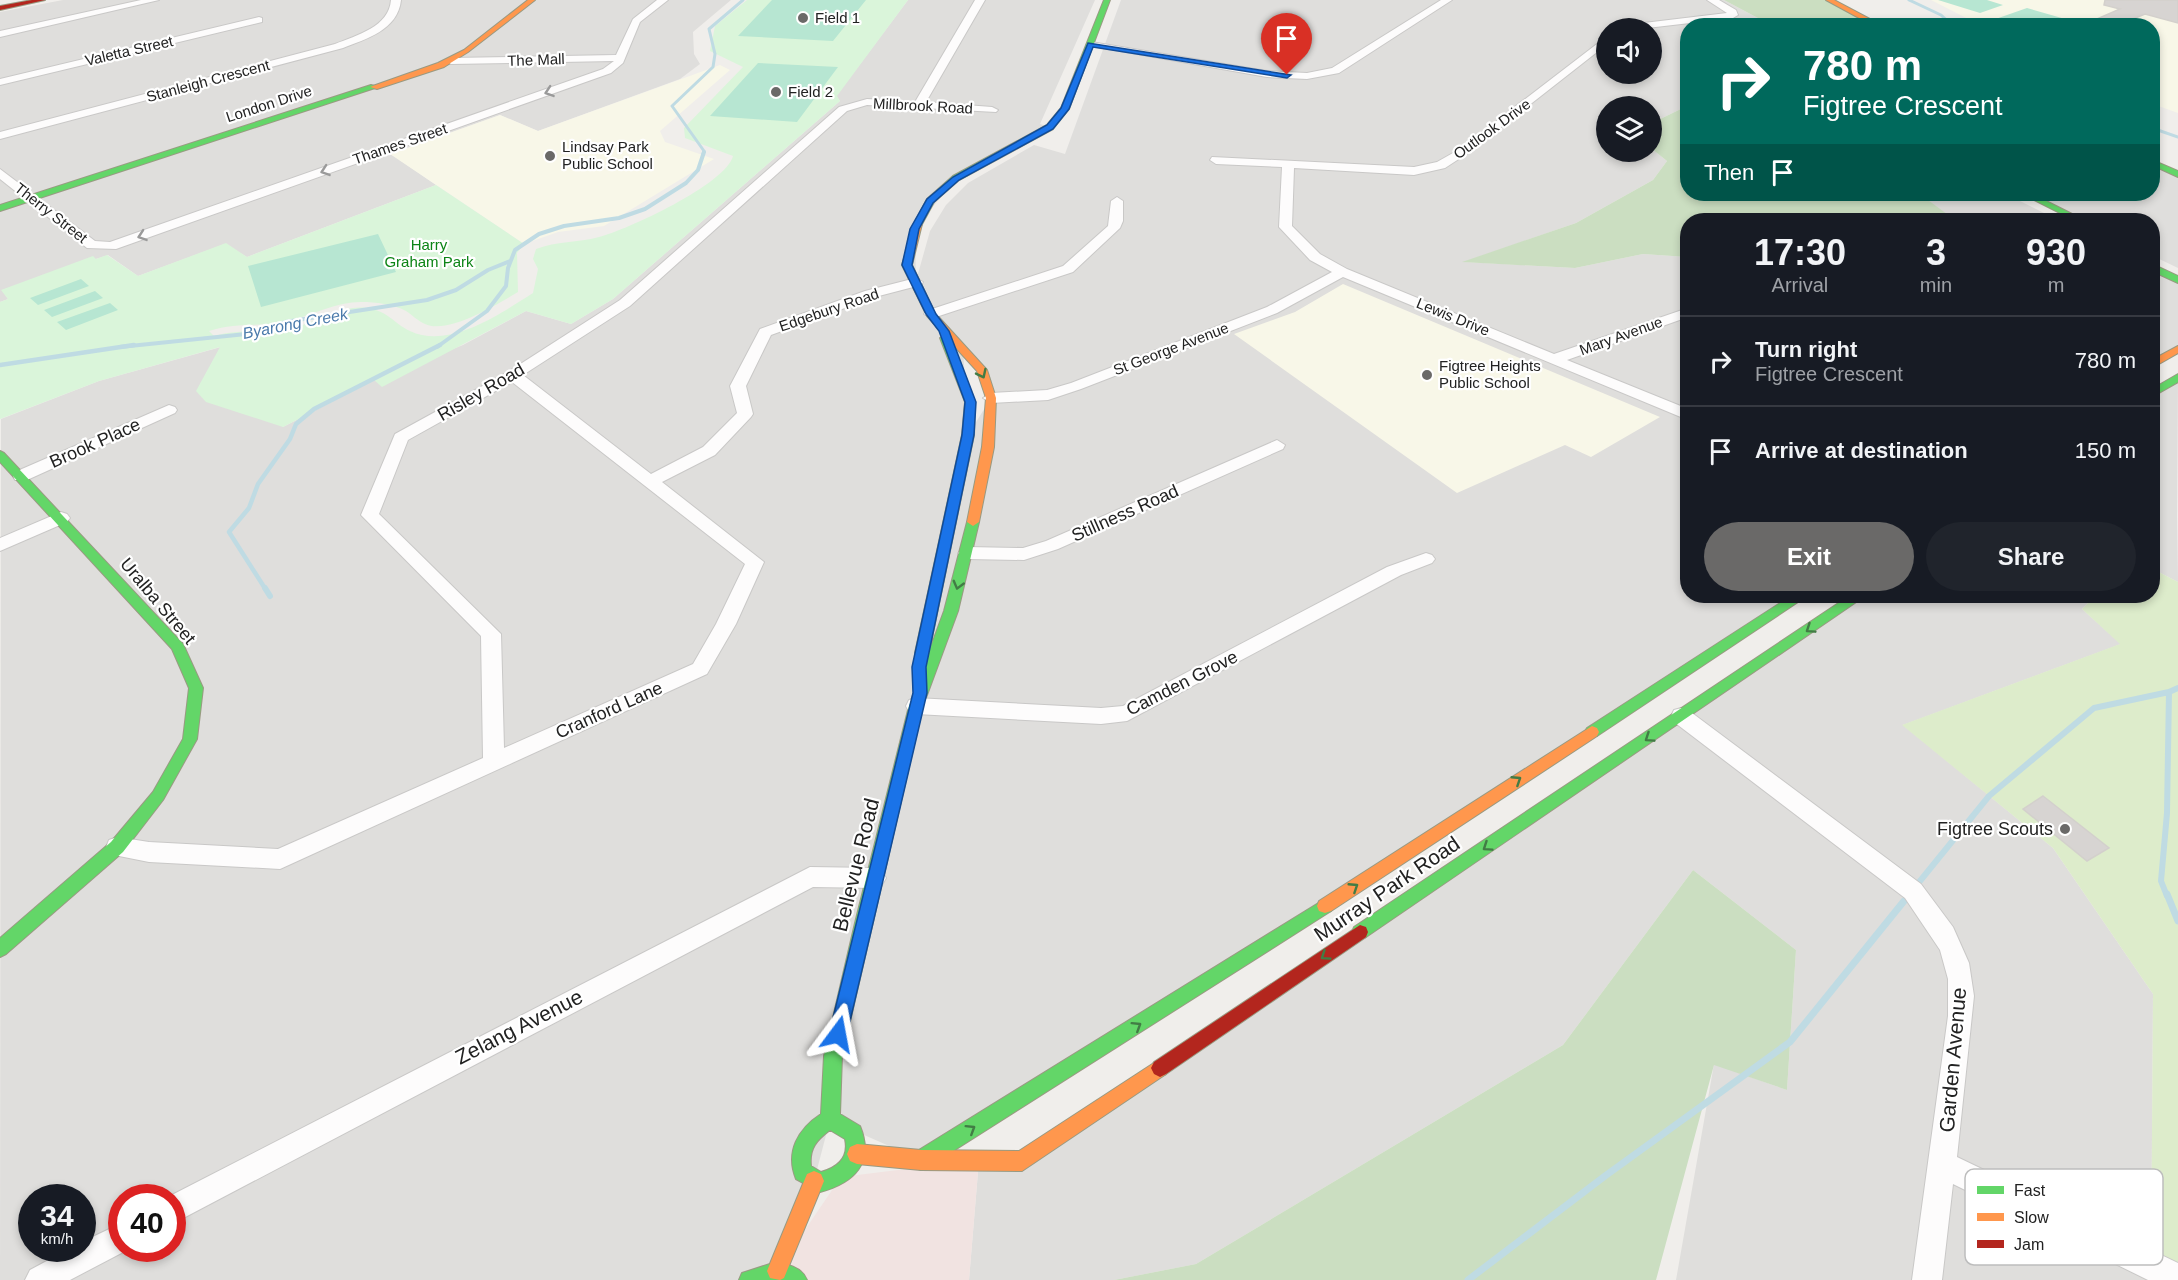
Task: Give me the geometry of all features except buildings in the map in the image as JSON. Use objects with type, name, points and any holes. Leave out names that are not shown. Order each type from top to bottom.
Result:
[{"type":"main road","points":[[0,6],[21,0]]},
{"type":"main road","points":[[0,6],[42,0]]},
{"type":"main road","name":"London Drive","points":[[0,208],[451,61],[532,0]]},
{"type":"main road","name":"Bellevue Road","points":[[830,1119],[833,1056],[874,878],[918,700],[934,663],[967,552],[988,447],[992,398],[982,370],[963,347],[944,331],[931,314],[907,265],[915,229],[930,201],[965,173],[1050,127],[1065,109],[1106,0]]},
{"type":"main road","points":[[1829,0],[1864,18]]},
{"type":"main road","name":"Bellevue Road","points":[[946,205],[968,183],[1057,130],[1065,117],[1065,109]]},
{"type":"main road","points":[[2160,166],[2178,174]]},
{"type":"main road","points":[[2020,201],[2044,213]]},
{"type":"main road","points":[[2041,201],[2065,213]]},
{"type":"main road","points":[[916,282],[930,231],[935,222]]},
{"type":"main road","points":[[2160,260],[2178,268]]},
{"type":"main road","points":[[2160,271],[2178,280]]},
{"type":"main road","name":"Bellevue Road","points":[[918,700],[919,667],[968,435],[970,402],[944,331]]},
{"type":"main road","points":[[2160,360],[2178,348]]},
{"type":"main road","points":[[2160,389],[2178,377]]},
{"type":"main road","name":"Uralba Street","points":[[0,455],[61,518],[178,648],[196,688],[190,739],[158,796],[117,847],[0,949]]},
{"type":"main road","name":"Murray Park Road","points":[[921,1160],[1241,967],[1789,603]]},
{"type":"main road","name":"Murray Park Road","points":[[857,1154],[921,1160],[1022,1161],[1261,993],[1681,717],[1848,603]]},
{"type":"main road","points":[[830,1119],[853,1133],[857,1154],[849,1170],[841,1177],[830,1181],[814,1181],[803,1172],[798,1155],[802,1141],[811,1131],[830,1119]]},
{"type":"main road","points":[[777,1271],[814,1181]]},
{"type":"main road","points":[[749,1280],[763,1273],[777,1271],[797,1280]]},
{"type":"street","points":[[0,34],[154,0]]},
{"type":"street","name":"Stanleigh Crescent","points":[[0,136],[339,46],[365,35],[389,20],[396,8],[396,0]]},
{"type":"street","name":"Thames Street","points":[[105,247],[604,72],[614,67],[620,58],[636,21],[663,0]]},
{"type":"street","points":[[919,105],[980,0]]},
{"type":"street","points":[[1090,45],[1267,74],[1307,76],[1335,70],[1448,0]]},
{"type":"street","points":[[1709,18],[1733,15],[1733,12],[1712,0]]},
{"type":"street","name":"Valetta Street","points":[[0,82],[259,20]]},
{"type":"street","points":[[1662,24],[1680,22]]},
{"type":"street","name":"Outlook Drive","points":[[1216,160],[1288,166],[1414,171],[1441,165],[1490,133],[1596,48]]},
{"type":"street","name":"The Mall","points":[[451,61],[620,58]]},
{"type":"street","name":"Millbrook Road","points":[[854,104],[919,105],[992,110]]},
{"type":"street","name":"Risley Road","points":[[494,762],[491,634],[370,515],[401,437],[513,375],[625,303],[843,108],[854,104]]},
{"type":"street","name":"Lewis Drive","points":[[1288,166],[1285,227],[1315,257],[1342,272],[1680,412]]},
{"type":"street","name":"Therry Street","points":[[0,173],[92,245],[105,247]]},
{"type":"street","points":[[931,314],[1068,268],[1114,228],[1117,221],[1117,201]]},
{"type":"street","name":"St George Avenue","points":[[992,398],[1048,395],[1076,386],[1272,310],[1342,272]]},
{"type":"street","name":"Edgebury Road","points":[[652,480],[710,451],[744,414],[738,386],[765,332],[870,294],[916,282]]},
{"type":"street","name":"Mary Avenue","points":[[1554,359],[1680,315]]},
{"type":"street","name":"Cranford Lane","points":[[117,847],[148,852],[280,859],[700,669],[726,624],[755,562],[652,480],[513,375]]},
{"type":"street","name":"Brook Place","points":[[21,476],[169,410]]},
{"type":"street","name":"Stillness Road","points":[[967,552],[1024,554],[1043,548],[1277,445]]},
{"type":"street","points":[[0,545],[61,518]]},
{"type":"street","name":"Camden Grove","points":[[918,700],[1101,716],[1126,713],[1394,572],[1426,559]]},
{"type":"street","name":"Garden Avenue","points":[[1681,717],[1904,884],[1939,923],[1953,953],[1963,987],[1944,1166],[1928,1280]]},
{"type":"street","name":"Zelang Avenue","points":[[186,1203],[810,877],[874,878]]},
{"type":"street","points":[[1944,1166],[1965,1176]]},
{"type":"street","points":[[40,1280],[108,1244]]},
{"type":"street","points":[[2149,1265],[2178,1279]]},
{"type":"shaded area","points":[[63,0],[731,0],[693,32],[694,54],[700,64],[680,79],[538,131],[500,115],[391,154],[436,185],[247,257],[225,244],[138,276],[108,255],[2,290],[8,299],[0,302],[0,12]]},
{"type":"shaded area","points":[[908,0],[1095,0],[1040,124],[1050,127],[956,178],[915,229],[916,281],[930,231],[946,205],[968,183],[1034,145],[1065,154],[1121,0],[1724,0],[1758,18],[1680,18],[1680,109],[1662,118],[1662,96],[1596,96],[1596,162],[1662,162],[1662,157],[1667,161],[1653,180],[1576,223],[1464,262],[1575,268],[1643,254],[1680,257],[1680,603],[1788,603],[1238,963],[921,1160],[830,1120],[814,1181],[775,1280],[0,1280],[1,419],[99,381],[221,347],[283,427],[374,380],[463,345],[526,311],[571,324],[613,299],[840,101],[836,96]],"holes":[[[963,347],[991,398],[968,435]]]},
{"type":"shaded area","points":[[1931,0],[2178,0],[2178,113],[2160,107],[2160,18],[1966,18]]},
{"type":"shaded area","name":"Lindsay Park Public School","points":[[720,65],[730,70],[660,131],[665,142],[714,159],[604,226],[558,232],[524,244],[390,154],[500,115],[538,131]]},
{"type":"shaded area","points":[[2160,165],[2178,174],[2178,268],[2160,259],[2160,213],[2065,213],[2041,201],[2160,201]]},
{"type":"shaded area","points":[[1929,201],[2020,201],[2044,213],[1945,213]]},
{"type":"shaded area","points":[[2160,271],[2178,280],[2178,349],[2160,360]]},
{"type":"shaded area","name":"Figtree Heights Public School","points":[[1343,284],[1660,417],[1591,457],[1565,445],[1457,493],[1234,334],[1295,312]]},
{"type":"shaded area","points":[[2178,377],[2178,582],[2160,573],[2160,389]]},
{"type":"shaded area","points":[[1848,603],[2088,603],[2082,609],[2121,644],[1903,725],[2053,848],[2153,994],[2152,1169],[1965,1169],[1965,1265],[2151,1265],[2151,1280],[1676,1280],[1714,1064],[1787,1090],[1796,950],[1693,870],[1563,1045],[1196,1264],[1114,1280],[969,1280],[979,1160],[1022,1161]]},
{"type":"shaded area","points":[[979,1160],[969,1280],[775,1280],[777,1271],[841,1177]]},
{"type":"green space","name":"Harry Graham Park","points":[[747,0],[908,0],[837,96],[840,101],[613,299],[571,324],[526,311],[382,387],[374,380],[283,427],[206,402],[196,391],[220,347],[99,381],[0,419],[0,302],[8,299],[1,290],[93,256],[96,259],[107,255],[138,276],[226,243],[247,257],[436,185],[524,244],[517,253],[518,292],[473,317],[446,325],[425,324],[406,311],[390,305],[361,302],[334,306],[280,323],[230,326],[209,331],[214,336],[235,332],[278,330],[300,326],[341,311],[358,308],[386,314],[404,328],[425,336],[458,333],[491,319],[533,293],[538,269],[533,259],[536,249],[613,233],[652,216],[695,192],[726,167],[733,156],[685,138],[684,128],[743,67],[710,51],[715,26]]},
{"type":"green space","name":"Field 1","points":[[772,0],[866,0],[833,41],[738,36]]},
{"type":"green space","points":[[1724,0],[1829,0],[1866,18],[1758,18]]},
{"type":"green space","points":[[1938,0],[1987,0],[2003,5],[1980,13]]},
{"type":"green space","points":[[2027,8],[2062,18],[1998,18]]},
{"type":"green space","name":"Field 2","points":[[758,63],[838,67],[797,122],[710,116]]},
{"type":"green space","points":[[1680,109],[1680,201],[1929,201],[1946,213],[1680,213],[1680,257],[1643,254],[1575,268],[1462,262],[1576,223],[1653,180],[1667,161],[1662,157],[1662,118]]},
{"type":"green space","points":[[378,234],[396,272],[261,307],[248,266]]},
{"type":"green space","points":[[81,279],[89,286],[38,305],[30,298]]},
{"type":"green space","points":[[95,291],[103,298],[52,317],[44,310]]},
{"type":"green space","points":[[110,303],[118,310],[66,330],[57,322]]},
{"type":"green space","points":[[2160,573],[2178,582],[2178,1280],[2151,1270],[2151,1265],[2163,1265],[2163,1169],[2152,1169],[2153,994],[2053,848],[1902,725],[2120,644],[2082,609],[2088,603],[2160,603]]},
{"type":"green space","points":[[1693,870],[1796,950],[1787,1090],[1714,1065],[1656,1280],[1114,1280],[1196,1264],[1563,1045]]},
{"type":"waterway","name":"Byarong Creek","points":[[703,154],[704,151],[672,106],[713,67],[715,54],[709,29],[743,0]]},
{"type":"waterway","points":[[1909,0],[1944,18]]},
{"type":"waterway","points":[[2160,131],[2178,137]]},
{"type":"waterway","name":"Byarong Creek","points":[[439,345],[487,311],[506,286],[508,268],[515,250],[539,234],[564,226],[619,218],[645,209],[686,183],[698,170],[704,152]]},
{"type":"waterway","name":"Byarong Creek","points":[[122,347],[257,333],[285,322],[427,300],[456,290],[488,270],[510,261]]},
{"type":"waterway","name":"Byarong Creek","points":[[122,347],[134,345]]},
{"type":"waterway","name":"Byarong Creek","points":[[266,590],[229,532],[249,508],[258,484],[290,439],[296,424],[314,409],[439,345]]},
{"type":"waterway","name":"Byarong Creek","points":[[0,365],[122,347]]},
{"type":"waterway","name":"Byarong Creek","points":[[265,588],[270,596]]},
{"type":"waterway","points":[[2169,692],[2178,688]]},
{"type":"waterway","points":[[1920,881],[1989,796],[2094,708],[2169,692]]},
{"type":"waterway","points":[[2167,896],[2161,881],[2167,813],[2169,692]]},
{"type":"waterway","points":[[2167,894],[2178,921]]},
{"type":"waterway","points":[[1468,1280],[1605,1176],[1790,1042],[1904,901]]},
{"type":"traffic: fast","points":[[918,224],[930,201],[956,178],[1050,127],[1065,109],[1107,0]]},
{"type":"traffic: fast","points":[[0,208],[374,87]]},
{"type":"traffic: fast","points":[[2160,166],[2178,174]]},
{"type":"traffic: fast","points":[[2041,201],[2065,213]]},
{"type":"traffic: fast","points":[[2160,271],[2178,280]]},
{"type":"traffic: fast","points":[[922,653],[968,435],[970,402],[945,338]]},
{"type":"traffic: fast","points":[[2160,389],[2178,377]]},
{"type":"traffic: fast","points":[[0,455],[178,647],[196,688],[190,739],[158,796],[117,847],[0,949]]},
{"type":"traffic: fast","points":[[830,1119],[833,1056],[863,923],[916,706],[951,611],[973,522]]},
{"type":"traffic: fast","points":[[1592,732],[1789,603]]},
{"type":"traffic: fast","points":[[1360,932],[1848,603]]},
{"type":"traffic: fast","points":[[921,1160],[1325,906]]},
{"type":"traffic: fast","points":[[830,1119],[853,1133],[856,1151],[854,1159],[845,1171],[820,1182],[803,1172],[802,1147],[810,1135],[830,1119]]},
{"type":"traffic: fast","points":[[749,1280],[773,1273],[785,1274],[797,1280]]},
{"type":"traffic: slow","points":[[374,87],[441,65],[466,51],[532,0]]},
{"type":"traffic: slow","points":[[1829,0],[1864,18]]},
{"type":"traffic: slow","points":[[918,224],[907,265],[931,314],[982,370],[991,398],[988,447],[973,522]]},
{"type":"traffic: slow","points":[[2160,360],[2178,349]]},
{"type":"traffic: slow","points":[[1325,906],[1592,732]]},
{"type":"traffic: slow","points":[[857,1154],[921,1160],[1022,1161],[1160,1068]]},
{"type":"traffic: slow","points":[[777,1271],[814,1181]]},
{"type":"traffic: jam","points":[[0,8],[42,0]]},
{"type":"traffic: jam","points":[[1160,1068],[1360,932]]},
{"type":"place","name":"Field 1","points":[[803,18]]},
{"type":"place","name":"Field 2","points":[[776,92]]},
{"type":"place","name":"Lindsay Park Public School","points":[[550,156]]},
{"type":"place","name":"Figtree Heights Public School","points":[[1427,375]]},
{"type":"place","name":"Figtree Scouts","points":[[2065,829]]},
{"type":"route","points":[[838,1034],[862,923],[920,693],[919,667],[968,435],[970,402],[947,345],[944,331],[931,314],[907,265],[915,229],[930,201],[956,178],[1050,127],[1065,109],[1090,45],[1267,74],[1287,75]]}]
